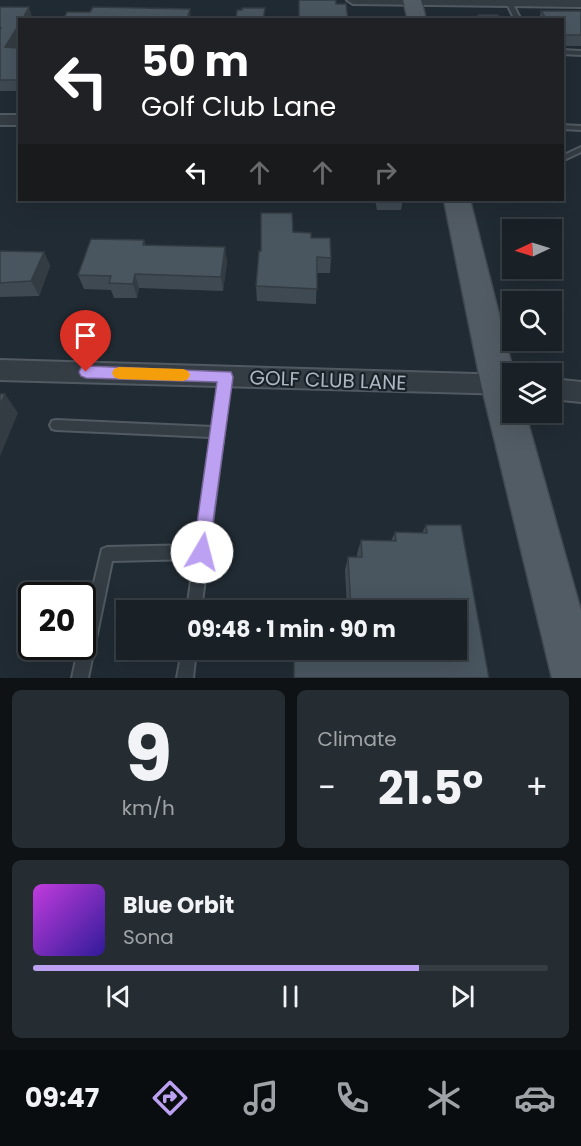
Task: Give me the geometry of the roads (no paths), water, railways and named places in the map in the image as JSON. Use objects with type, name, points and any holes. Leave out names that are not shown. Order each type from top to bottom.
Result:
[{"type":"main road","points":[[412,0],[416,18]]},
{"type":"main road","points":[[457,201],[502,370]]},
{"type":"main road","points":[[515,423],[576,678]]},
{"type":"street","points":[[353,0],[581,3]]},
{"type":"street","points":[[0,120],[18,120]]},
{"type":"street","name":"GOLF CLUB LANE","points":[[0,370],[502,385]]},
{"type":"street","points":[[562,390],[581,392]]},
{"type":"lane","points":[[508,2],[517,18]]},
{"type":"lane","points":[[564,52],[581,53]]},
{"type":"lane","points":[[564,127],[581,128]]},
{"type":"lane","points":[[564,158],[581,149]]},
{"type":"lane","points":[[195,600],[225,377]]},
{"type":"lane","points":[[56,425],[218,432]]},
{"type":"lane","points":[[80,678],[107,554],[202,552]]},
{"type":"lane","points":[[185,678],[188,660]]}]
